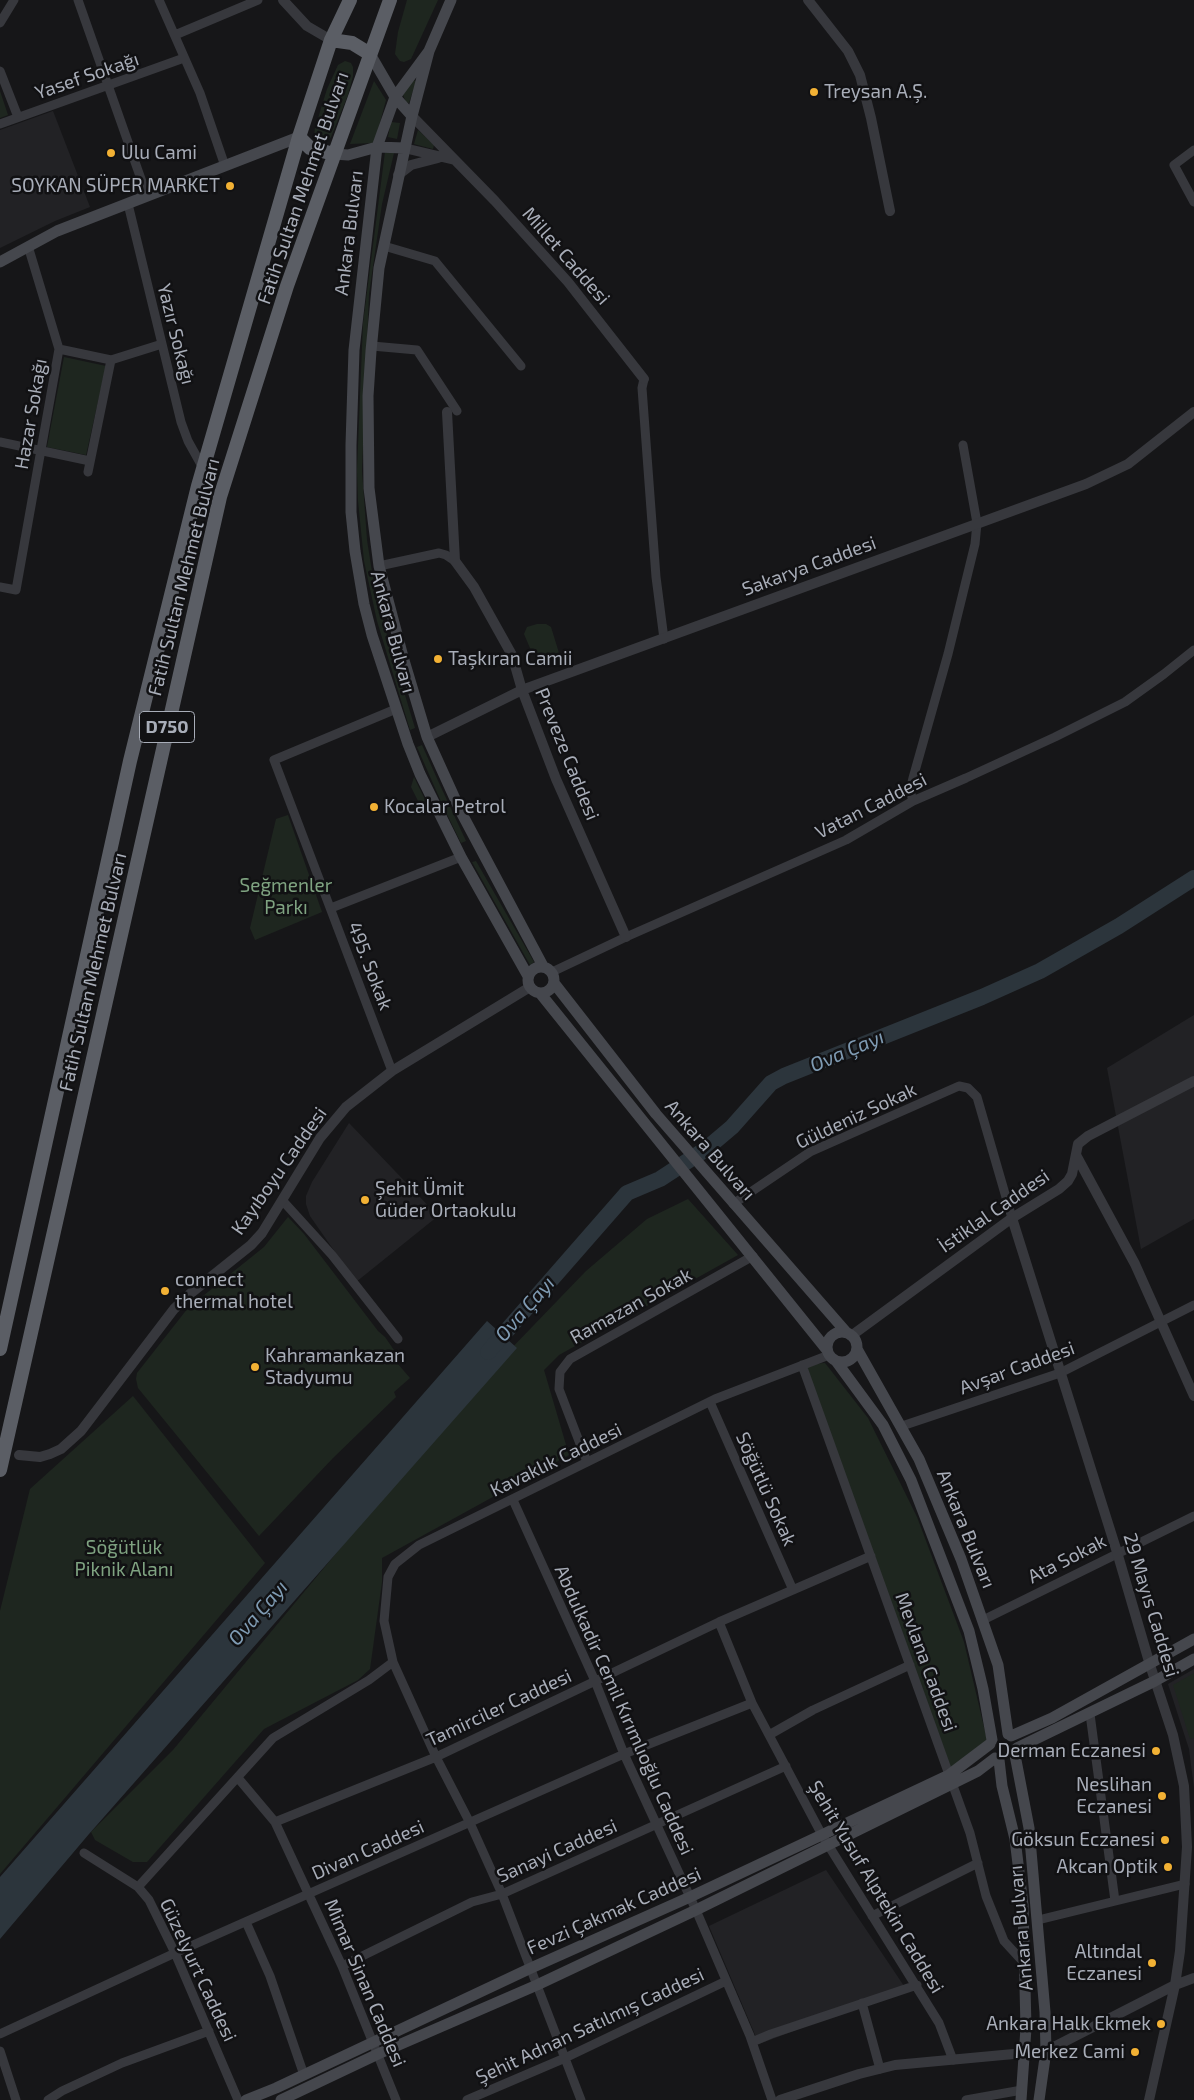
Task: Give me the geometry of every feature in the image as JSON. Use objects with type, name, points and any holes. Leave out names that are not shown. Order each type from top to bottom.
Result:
[{"type":"highway","name":"Fatih Sultan Mehmet Bulvarı","points":[[0,1349],[130,761],[203,468],[299,138],[331,40],[350,0]]},
{"type":"highway","name":"Fatih Sultan Mehmet Bulvarı","points":[[0,1470],[220,498],[287,286],[390,0]]},
{"type":"highway","points":[[331,40],[352,43],[370,54]]},
{"type":"highway","points":[[299,138],[310,148],[334,154]]},
{"type":"main road","name":"Ankara Bulvarı","points":[[452,0],[428,51],[395,97],[377,147],[354,350],[351,512],[355,552],[364,604],[396,709],[420,774],[461,856],[533,985],[831,1355],[883,1425],[898,1451],[969,1631],[983,1689],[991,1742]]},
{"type":"main road","name":"Ankara Bulvarı","points":[[428,51],[404,148],[379,268],[368,396],[369,488],[379,566],[427,737],[448,786],[480,850],[550,974],[656,1114],[720,1190],[855,1340],[857,1349],[902,1426],[930,1483],[961,1559],[998,1665],[1010,1735]]},
{"type":"main road","points":[[370,54],[395,97],[412,116]]},
{"type":"main road","points":[[0,262],[57,231],[299,138]]},
{"type":"main road","name":"Ankara Bulvarı","points":[[334,154],[348,154],[377,147],[404,148]]},
{"type":"main road","points":[[408,744],[427,737]]},
{"type":"main road","points":[[461,856],[480,850]]},
{"type":"main road","points":[[532,970],[550,974],[550,990],[533,985],[532,970]]},
{"type":"main road","points":[[849,1335],[842,1332],[832,1336],[829,1340],[831,1355],[849,1360],[857,1349]]},
{"type":"main road","points":[[1194,1639],[1052,1718],[1010,1735],[998,1735],[991,1742],[991,1751],[997,1759],[1006,1760],[1016,1751],[1155,1681],[1194,1659]]},
{"type":"main road","points":[[1010,1735],[1016,1741],[1016,1751]]},
{"type":"main road","name":"Fevzi Çakmak Caddesi","points":[[950,1779],[991,1742]]},
{"type":"main road","name":"Ankara Bulvarı","points":[[1016,1751],[1029,1828],[1045,2012],[1046,2051],[1039,2100]]},
{"type":"main road","name":"Ankara Bulvarı","points":[[997,1759],[1016,1839],[1023,1905],[1026,1965],[1025,2053],[1021,2095]]},
{"type":"main road","name":"Fevzi Çakmak Caddesi","points":[[281,2100],[378,2054],[537,1985],[696,1910],[825,1840],[950,1779],[978,1771],[997,1759]]},
{"type":"main road","name":"Fevzi Çakmak Caddesi","points":[[246,2100],[304,2075],[530,1968],[825,1840]]},
{"type":"street","points":[[0,23],[14,0]]},
{"type":"street","points":[[78,0],[147,196]]},
{"type":"street","points":[[160,0],[200,94],[225,166]]},
{"type":"street","points":[[175,35],[258,0]]},
{"type":"street","points":[[283,0],[307,26],[331,40]]},
{"type":"street","points":[[808,0],[848,51],[860,75],[872,118],[890,211]]},
{"type":"street","name":"Yasef Sokağı","points":[[0,124],[184,58]]},
{"type":"street","points":[[0,71],[18,117]]},
{"type":"street","name":"Millet Caddesi","points":[[412,116],[456,160],[568,282],[644,379]]},
{"type":"street","points":[[404,148],[456,160]]},
{"type":"street","points":[[1194,150],[1174,165],[1194,202]]},
{"type":"street","points":[[398,175],[412,165],[441,157]]},
{"type":"street","name":"Yazır Sokağı","points":[[128,204],[181,422],[188,441],[203,468]]},
{"type":"street","name":"Hazar Sokağı","points":[[0,587],[16,590],[59,348],[28,246]]},
{"type":"street","points":[[384,246],[435,261],[521,366]]},
{"type":"street","points":[[59,348],[112,360],[162,344]]},
{"type":"street","points":[[372,346],[417,350],[452,412],[455,561]]},
{"type":"street","points":[[88,472],[112,360]]},
{"type":"street","points":[[644,379],[642,388],[656,577],[664,639]]},
{"type":"street","name":"Sakarya Caddesi","points":[[427,737],[522,690],[1116,471],[1139,456],[1194,412]]},
{"type":"street","points":[[0,442],[90,461]]},
{"type":"street","points":[[913,800],[910,791],[913,778],[948,654],[978,523],[963,445]]},
{"type":"street","points":[[379,566],[439,553],[455,561]]},
{"type":"street","name":"Preveze Caddesi","points":[[455,561],[474,586],[508,648],[556,779],[626,937]]},
{"type":"street","name":"Vatan Caddesi","points":[[550,974],[626,937],[846,840],[913,800],[966,778],[1125,702],[1194,650]]},
{"type":"street","name":"495. Sokak","points":[[392,1071],[274,760],[396,709]]},
{"type":"street","points":[[331,908],[461,856]]},
{"type":"street","name":"Kayıboyu Caddesi","points":[[19,1455],[40,1457],[61,1449],[71,1440],[95,1412],[158,1327],[174,1309],[251,1245],[270,1222],[320,1138],[334,1119],[361,1094],[392,1071],[533,985]]},
{"type":"street","name":"İstiklal Caddesi","points":[[849,1335],[1012,1218],[1059,1189],[1068,1181],[1075,1166],[1078,1144],[1088,1136],[1194,1081]]},
{"type":"street","name":"Güldeniz Sokak","points":[[733,1204],[810,1152],[959,1086],[972,1091],[978,1100],[1012,1218]]},
{"type":"street","points":[[1076,1156],[1134,1264],[1194,1396]]},
{"type":"street","points":[[282,1200],[332,1255],[398,1339]]},
{"type":"street","name":"29 Mayıs Caddesi","points":[[1012,1218],[1178,1750],[1184,1786],[1187,1847],[1180,1952],[1175,1985],[1149,2100]]},
{"type":"street","name":"Ramazan Sokak","points":[[587,1462],[559,1389],[560,1372],[570,1359],[753,1256]]},
{"type":"street","name":"Avşar Caddesi","points":[[902,1426],[1060,1373],[1194,1305]]},
{"type":"street","name":"Kavaklık Caddesi","points":[[581,2100],[502,1894],[393,1662],[384,1621],[388,1577],[395,1564],[419,1545],[710,1402],[831,1355]]},
{"type":"street","name":"Mevlana Caddesi","points":[[802,1365],[970,1833],[986,1896],[1004,1941],[1026,1965]]},
{"type":"street","name":"Söğütlü Sokak","points":[[710,1402],[793,1590]]},
{"type":"street","name":"Abdulkadir Cemil Kırımlıoğlu Caddesi","points":[[513,1500],[595,1681],[624,1754],[696,1910],[752,2042],[772,2100]]},
{"type":"street","name":"Ata Sokak","points":[[983,1620],[1117,1552],[1194,1516]]},
{"type":"street","name":"Tamirciler Caddesi","points":[[275,1822],[436,1757],[719,1622],[871,1556]]},
{"type":"street","name":"Şehit Yusuf Alptekin Caddesi","points":[[719,1622],[752,1703],[825,1840],[940,2023],[953,2060]]},
{"type":"street","points":[[138,1887],[273,1738],[369,1680],[393,1662]]},
{"type":"street","points":[[769,1735],[813,1710],[910,1665]]},
{"type":"street","name":"Divan Caddesi","points":[[0,2034],[175,1953],[624,1754],[752,1703]]},
{"type":"street","points":[[1090,1714],[1115,1902]]},
{"type":"street","name":"Sanayi Caddesi","points":[[342,1966],[472,1902],[502,1894],[786,1766]]},
{"type":"street","name":"Mimar Sinan Caddesi","points":[[238,1778],[275,1822],[342,1966],[396,2100]]},
{"type":"street","name":"Güzelyurt Caddesi","points":[[84,1853],[138,1887],[149,1900],[175,1953],[238,2100]]},
{"type":"street","points":[[872,1916],[978,1863]]},
{"type":"street","points":[[1038,1920],[1186,1884]]},
{"type":"street","points":[[246,1922],[270,1976],[304,2075]]},
{"type":"street","points":[[780,2100],[859,2074],[895,2065],[1046,2051],[1175,1985],[1194,1978]]},
{"type":"street","name":"Şehit Adnan Satılmış Caddesi","points":[[467,2100],[565,2058],[726,1981]]},
{"type":"street","points":[[752,2042],[917,1985]]},
{"type":"street","points":[[862,2003],[880,2069]]},
{"type":"street","points":[[48,2100],[62,2091],[122,2063],[208,2031]]},
{"type":"street","points":[[0,2051],[16,2100]]},
{"type":"street","points":[[968,2100],[1021,2095]]},
{"type":"shaded area","points":[[53,111],[90,207],[55,221],[0,248],[0,130]]},
{"type":"shaded area","points":[[1194,1015],[1194,1219],[1141,1249],[1107,1068]]},
{"type":"shaded area","name":"Şehit Ümit Güder Ortaokulu","points":[[349,1123],[438,1216],[356,1282],[310,1216],[306,1204],[306,1196],[312,1182]]},
{"type":"shaded area","points":[[1194,1669],[1194,1788],[1189,1749],[1168,1684]]},
{"type":"shaded area","points":[[826,1870],[906,1989],[759,2044],[709,1926]]},
{"type":"green space","points":[[407,0],[438,0],[411,59],[404,62],[400,61],[395,54],[398,32]]},
{"type":"green space","points":[[345,61],[351,63],[353,67],[353,76],[348,95],[331,137],[326,143],[321,143],[314,136],[315,128],[327,89],[338,65]]},
{"type":"green space","points":[[412,80],[416,81],[409,103],[406,102],[403,95]]},
{"type":"green space","points":[[374,81],[386,100],[375,141],[373,143],[350,144]]},
{"type":"green space","points":[[0,91],[8,115],[0,118]]},
{"type":"green space","points":[[391,122],[400,123],[397,139],[388,137]]},
{"type":"green space","points":[[418,130],[434,145],[433,149],[414,144]]},
{"type":"green space","points":[[385,152],[394,153],[382,204],[369,294],[362,471],[367,540],[372,572],[387,636],[415,728],[410,730],[377,621],[364,561],[358,501],[357,470],[363,323]]},
{"type":"green space","points":[[64,357],[106,366],[86,455],[47,447]]},
{"type":"green space","points":[[546,624],[551,627],[559,653],[547,658],[533,655],[524,634],[527,627]]},
{"type":"green space","points":[[422,745],[466,841],[461,843],[443,806],[417,747]]},
{"type":"green space","points":[[414,777],[431,812],[422,809],[411,787]]},
{"type":"green space","name":"Seğmenler Parkı","points":[[288,815],[322,912],[255,940],[250,928],[276,819]]},
{"type":"green space","points":[[476,861],[534,962],[530,965],[472,862]]},
{"type":"green space","points":[[688,1199],[738,1255],[559,1355],[544,1370],[569,1455],[382,1558],[382,1582],[370,1669],[358,1680],[264,1729],[147,1862],[133,1862],[95,1840],[91,1832],[173,1750],[411,1463],[506,1354],[586,1271],[647,1219]]},
{"type":"green space","points":[[288,1217],[304,1234],[378,1331],[385,1337],[398,1356],[397,1363],[410,1378],[394,1392],[396,1397],[333,1458],[259,1536],[138,1388],[136,1379],[137,1373],[188,1308],[264,1247]]},
{"type":"green space","points":[[825,1363],[868,1418],[917,1517],[964,1642],[987,1740],[951,1768],[802,1365]]},
{"type":"green space","name":"Söğütlük Piknik Alanı","points":[[133,1396],[265,1563],[0,1874],[0,1611],[30,1489]]},
{"type":"green space","points":[[1194,1673],[1194,1738],[1190,1739],[1173,1685]]},
{"type":"water","points":[[487,1321],[517,1348],[89,1834],[0,1939],[0,1877]]},
{"type":"waterway","name":"Ova Çayı","points":[[488,1352],[627,1193],[660,1179],[706,1149],[732,1127],[771,1083],[784,1076],[982,997],[1040,971],[1119,926],[1194,878]]},
{"type":"place","name":"Treysan A.Ş.","points":[[814,92]]},
{"type":"place","name":"Ulu Cami","points":[[111,153]]},
{"type":"place","name":"SOYKAN SÜPER MARKET","points":[[230,186]]},
{"type":"place","name":"Taşkıran Camii","points":[[438,659]]},
{"type":"place","name":"Kocalar Petrol","points":[[374,807]]},
{"type":"place","name":"Şehit Ümit Güder Ortaokulu","points":[[365,1200]]},
{"type":"place","name":"connect thermal hotel","points":[[165,1291]]},
{"type":"place","name":"Kahramankazan Stadyumu","points":[[255,1367]]},
{"type":"place","name":"Derman Eczanesi","points":[[1156,1751]]},
{"type":"place","name":"Neslihan Eczanesi","points":[[1162,1796]]},
{"type":"place","name":"Göksun Eczanesi","points":[[1165,1840]]},
{"type":"place","name":"Akcan Optik","points":[[1168,1867]]},
{"type":"place","name":"Altındal Eczanesi","points":[[1152,1963]]},
{"type":"place","name":"Ankara Halk Ekmek","points":[[1161,2024]]},
{"type":"place","name":"Merkez Cami","points":[[1135,2052]]}]
